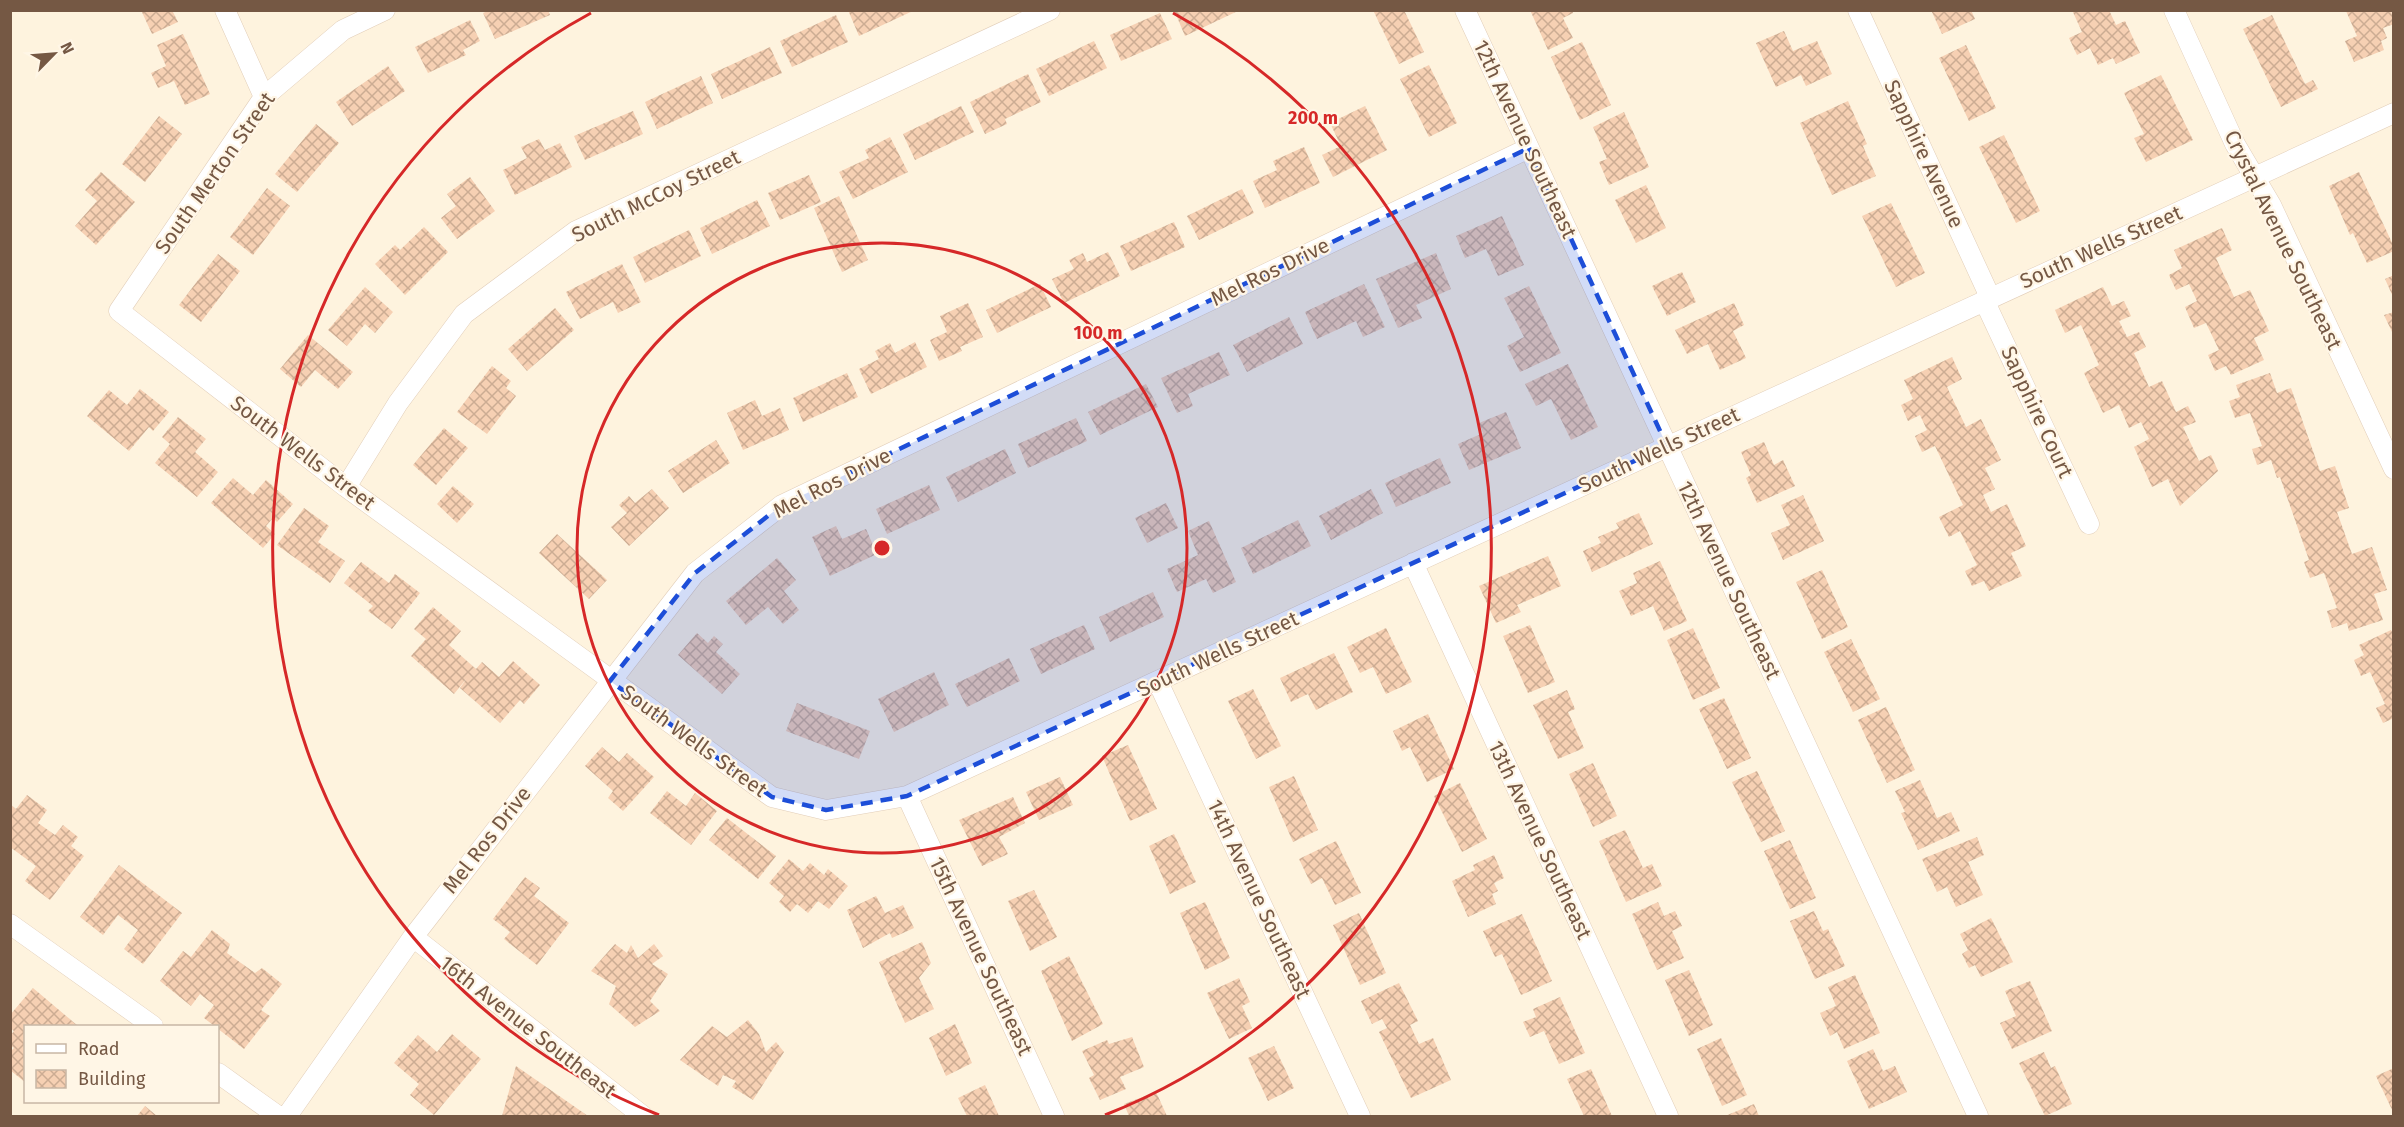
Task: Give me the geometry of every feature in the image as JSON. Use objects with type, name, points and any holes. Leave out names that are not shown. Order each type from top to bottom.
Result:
[{"type":"street","points":[[225,10],[264,97]]},
{"type":"street","name":"South Merton Street","points":[[119,311],[264,97],[343,30],[386,10]]},
{"type":"street","name":"South McCoy Street","points":[[346,487],[398,403],[464,314],[576,231],[1050,10]]},
{"type":"street","name":"12th Avenue Southeast","points":[[1465,10],[1978,1116]]},
{"type":"street","name":"Sapphire Avenue","points":[[1858,10],[1987,298]]},
{"type":"street","name":"Crystal Avenue Southeast","points":[[2174,10],[2235,144],[2271,205],[2394,469]]},
{"type":"street","name":"South Wells Street","points":[[119,311],[346,487],[772,798],[826,810],[907,796],[2394,113]]},
{"type":"street","name":"Mel Ros Drive","points":[[287,1116],[413,938],[694,573],[782,505],[1529,148]]},
{"type":"street","name":"Sapphire Court","points":[[1987,298],[2089,524]]},
{"type":"street","name":"13th Avenue Southeast","points":[[1413,563],[1668,1116]]},
{"type":"street","name":"14th Avenue Southeast","points":[[1158,682],[1360,1116]]},
{"type":"street","name":"15th Avenue Southeast","points":[[907,796],[1054,1116]]},
{"type":"street","points":[[10,924],[152,1025]]},
{"type":"street","name":"16th Avenue Southeast","points":[[413,938],[643,1116]]},
{"type":"street","points":[[219,1074],[278,1116]]},
{"type":"highlighted area","points":[[1529,148],[1667,446],[907,796],[826,810],[772,797],[610,681],[695,573],[782,505]]},
{"type":"building","points":[[141,10],[172,10],[178,22],[152,34]]},
{"type":"building","points":[[490,10],[548,10],[550,15],[495,39],[483,13]]},
{"type":"building","points":[[848,10],[915,10],[859,36]]},
{"type":"building","points":[[1174,10],[1240,10],[1185,36]]},
{"type":"building","points":[[1373,10],[1404,10],[1424,52],[1399,64]]},
{"type":"building","points":[[1530,10],[1572,10],[1573,13],[1563,18],[1573,38],[1548,50]]},
{"type":"building","points":[[1931,10],[1971,10],[1975,19],[1942,34]]},
{"type":"building","points":[[2072,10],[2109,10],[2116,25],[2125,21],[2140,53],[2116,64],[2113,58],[2098,65],[2090,48],[2077,55],[2069,38],[2082,32]]},
{"type":"building","points":[[2391,10],[2394,24],[2383,28],[2387,38],[2381,41],[2384,50],[2354,62],[2345,41],[2357,36],[2346,11]]},
{"type":"building","points":[[1160,13],[1172,39],[1121,61],[1110,35]]},
{"type":"building","points":[[836,15],[848,42],[792,67],[780,41]]},
{"type":"building","points":[[2272,15],[2305,84],[2313,80],[2318,89],[2281,107],[2243,29]]},
{"type":"building","points":[[470,20],[480,41],[463,50],[466,55],[428,73],[415,47]]},
{"type":"building","points":[[1784,31],[1793,51],[1817,41],[1832,74],[1806,86],[1801,75],[1776,87],[1756,43]]},
{"type":"building","points":[[183,34],[210,94],[185,105],[174,81],[158,88],[151,73],[166,66],[157,45]]},
{"type":"building","points":[[1094,41],[1107,68],[1049,96],[1036,69]]},
{"type":"building","points":[[1582,42],[1611,105],[1580,120],[1551,57]]},
{"type":"building","points":[[1966,45],[1996,108],[1969,121],[1939,58]]},
{"type":"building","points":[[770,47],[782,73],[722,99],[711,74]]},
{"type":"building","points":[[1429,65],[1457,123],[1429,137],[1400,79]]},
{"type":"building","points":[[388,66],[405,91],[352,126],[336,102]]},
{"type":"building","points":[[1028,74],[1041,102],[1005,119],[1007,124],[985,134],[970,102]]},
{"type":"building","points":[[2161,75],[2193,140],[2146,162],[2134,138],[2144,134],[2124,93]]},
{"type":"building","points":[[701,76],[713,103],[657,129],[645,102]]},
{"type":"building","points":[[1848,101],[1867,144],[1863,146],[1876,176],[1832,195],[1800,123]]},
{"type":"building","points":[[961,106],[974,132],[915,160],[903,134]]},
{"type":"building","points":[[1365,106],[1387,150],[1333,177],[1322,155],[1341,146],[1330,123]]},
{"type":"building","points":[[633,111],[643,134],[585,160],[574,136]]},
{"type":"building","points":[[1624,112],[1649,167],[1609,185],[1599,162],[1607,159],[1593,127]]},
{"type":"building","points":[[159,116],[182,134],[145,182],[122,164]]},
{"type":"building","points":[[316,124],[339,143],[297,192],[275,174]]},
{"type":"building","points":[[2004,135],[2040,211],[2016,223],[1979,147]]},
{"type":"building","points":[[890,137],[908,172],[853,199],[839,172],[869,158],[865,150]]},
{"type":"building","points":[[539,139],[545,150],[560,143],[572,167],[515,195],[503,170],[527,158],[521,147]]},
{"type":"building","points":[[1304,147],[1320,183],[1265,208],[1253,181],[1277,170],[1273,161]]},
{"type":"building","points":[[101,172],[135,202],[96,245],[75,226],[97,201],[85,190]]},
{"type":"building","points":[[2359,172],[2394,247],[2394,251],[2367,263],[2353,233],[2350,235],[2329,186]]},
{"type":"building","points":[[809,175],[821,202],[780,220],[768,193]]},
{"type":"building","points":[[470,177],[495,211],[457,239],[441,218],[456,206],[447,194]]},
{"type":"building","points":[[1646,185],[1666,228],[1636,243],[1615,200]]},
{"type":"building","points":[[267,188],[290,206],[253,255],[230,237]]},
{"type":"building","points":[[1242,189],[1254,213],[1199,240],[1187,216]]},
{"type":"building","points":[[839,196],[868,260],[842,272],[814,208]]},
{"type":"building","points":[[757,200],[770,226],[712,254],[700,228]]},
{"type":"building","points":[[1891,203],[1925,273],[1896,287],[1862,216]]},
{"type":"building","points":[[1502,216],[1524,265],[1498,276],[1486,249],[1465,258],[1456,236]]},
{"type":"building","points":[[1174,222],[1185,247],[1131,271],[1120,246]]},
{"type":"building","points":[[424,227],[448,252],[405,295],[375,264],[395,245],[400,250]]},
{"type":"building","points":[[2222,228],[2232,250],[2216,258],[2234,297],[2250,290],[2269,331],[2254,338],[2264,360],[2231,375],[2226,366],[2215,371],[2208,355],[2219,350],[2206,323],[2194,328],[2185,307],[2197,301],[2189,284],[2176,290],[2169,275],[2182,268],[2174,250]]},
{"type":"building","points":[[689,230],[701,256],[645,283],[633,257]]},
{"type":"building","points":[[1108,252],[1120,276],[1064,303],[1052,279],[1074,269],[1069,260],[1083,253],[1087,262]]},
{"type":"building","points":[[1436,253],[1451,289],[1416,305],[1422,318],[1398,328],[1376,279]]},
{"type":"building","points":[[218,254],[240,271],[201,322],[179,305]]},
{"type":"building","points":[[622,264],[641,302],[618,313],[613,302],[580,319],[566,292]]},
{"type":"building","points":[[1682,272],[1696,302],[1667,316],[1652,286]]},
{"type":"building","points":[[2394,275],[2394,299],[2385,279]]},
{"type":"building","points":[[1040,284],[1051,307],[997,333],[986,310]]},
{"type":"building","points":[[1364,284],[1385,327],[1363,337],[1356,321],[1317,339],[1305,312]]},
{"type":"building","points":[[1529,286],[1561,353],[1520,372],[1507,346],[1524,337],[1504,298]]},
{"type":"building","points":[[365,287],[393,312],[375,333],[365,324],[347,346],[328,330]]},
{"type":"building","points":[[2103,287],[2112,306],[2124,301],[2131,316],[2119,321],[2127,337],[2139,332],[2146,347],[2134,353],[2149,387],[2162,381],[2176,412],[2188,406],[2196,422],[2183,427],[2199,461],[2211,455],[2218,471],[2180,506],[2168,479],[2152,487],[2134,447],[2149,439],[2141,422],[2129,428],[2119,405],[2103,413],[2084,373],[2099,365],[2081,325],[2065,333],[2055,310]]},
{"type":"building","points":[[968,303],[983,337],[960,347],[962,351],[939,361],[930,340],[947,332],[940,316]]},
{"type":"building","points":[[1734,303],[1744,325],[1733,331],[1746,358],[1720,370],[1708,344],[1687,354],[1675,330]]},
{"type":"building","points":[[555,308],[574,330],[527,371],[508,349]]},
{"type":"building","points":[[2394,312],[2394,336],[2384,315]]},
{"type":"building","points":[[1289,317],[1303,344],[1247,372],[1233,345]]},
{"type":"building","points":[[308,335],[353,372],[338,389],[315,370],[301,387],[280,369]]},
{"type":"building","points":[[915,342],[927,367],[871,394],[859,369],[879,359],[875,351],[890,343],[895,353]]},
{"type":"building","points":[[1219,352],[1230,375],[1188,394],[1193,406],[1177,413],[1161,378]]},
{"type":"building","points":[[1952,357],[1962,379],[1947,387],[1966,427],[1981,419],[2001,460],[1985,468],[1995,489],[1983,495],[1991,512],[2007,504],[2026,546],[2011,553],[2022,576],[1989,591],[1984,581],[1972,586],[1965,571],[1977,565],[1960,531],[1949,537],[1939,517],[1963,505],[1935,446],[1922,452],[1915,436],[1927,430],[1920,415],[1908,421],[1901,405],[1913,399],[1904,380]]},
{"type":"building","points":[[1568,364],[1598,427],[1571,440],[1551,399],[1536,406],[1525,384]]},
{"type":"building","points":[[492,366],[511,381],[506,388],[516,396],[487,434],[457,412]]},
{"type":"building","points":[[847,373],[858,397],[803,422],[793,398]]},
{"type":"building","points":[[2270,373],[2277,393],[2291,388],[2320,471],[2335,466],[2349,508],[2337,512],[2352,554],[2372,547],[2387,590],[2374,594],[2383,620],[2349,631],[2347,623],[2332,628],[2327,611],[2337,608],[2324,573],[2310,578],[2304,562],[2309,560],[2280,477],[2277,478],[2271,460],[2257,465],[2252,449],[2262,446],[2250,413],[2235,418],[2229,401],[2240,397],[2236,385]]},
{"type":"building","points":[[1146,384],[1158,407],[1100,435],[1088,412]]},
{"type":"building","points":[[140,389],[169,412],[153,431],[149,427],[129,451],[87,416],[109,390],[127,405]]},
{"type":"building","points":[[755,400],[762,416],[780,408],[789,430],[743,450],[727,413]]},
{"type":"building","points":[[1506,412],[1521,448],[1469,470],[1458,444],[1483,433],[1479,423]]},
{"type":"building","points":[[178,417],[206,439],[195,452],[218,472],[197,497],[155,463],[170,444],[162,437]]},
{"type":"building","points":[[1076,418],[1087,441],[1028,468],[1018,444]]},
{"type":"building","points":[[444,428],[468,448],[436,485],[413,465]]},
{"type":"building","points":[[716,440],[730,463],[683,493],[668,471]]},
{"type":"building","points":[[1764,442],[1774,465],[1783,460],[1795,486],[1757,503],[1746,478],[1751,475],[1741,452]]},
{"type":"building","points":[[1005,449],[1016,473],[958,502],[946,477]]},
{"type":"building","points":[[1440,458],[1451,483],[1396,507],[1385,483]]},
{"type":"building","points":[[233,478],[253,495],[266,480],[293,504],[277,522],[273,518],[266,526],[275,534],[263,548],[211,503]]},
{"type":"building","points":[[929,485],[940,510],[887,534],[876,509]]},
{"type":"building","points":[[453,486],[474,504],[457,523],[437,504]]},
{"type":"building","points":[[652,489],[669,508],[629,546],[611,527],[627,513],[619,505],[629,496],[635,503]]},
{"type":"building","points":[[1371,489],[1383,513],[1331,540],[1319,516]]},
{"type":"building","points":[[1803,495],[1824,541],[1783,560],[1771,533],[1790,525],[1781,505]]},
{"type":"building","points":[[1166,503],[1178,528],[1147,543],[1135,518]]},
{"type":"building","points":[[304,508],[329,526],[318,542],[345,561],[330,583],[277,545]]},
{"type":"building","points":[[1639,513],[1653,544],[1592,572],[1583,551],[1601,543],[1598,537],[1619,528],[1616,523]]},
{"type":"building","points":[[1298,520],[1311,546],[1253,574],[1241,548]]},
{"type":"building","points":[[1209,521],[1236,582],[1213,593],[1206,579],[1177,592],[1167,569],[1198,555],[1188,531]]},
{"type":"building","points":[[836,526],[842,539],[866,529],[877,554],[830,576],[812,537]]},
{"type":"building","points":[[557,534],[607,580],[589,599],[539,553]]},
{"type":"building","points":[[1548,556],[1561,586],[1517,605],[1521,612],[1496,623],[1479,586]]},
{"type":"building","points":[[777,558],[796,580],[784,591],[799,610],[783,624],[768,607],[746,625],[726,601]]},
{"type":"building","points":[[1660,561],[1687,621],[1664,631],[1653,606],[1631,616],[1619,591],[1637,583],[1633,573]]},
{"type":"building","points":[[361,562],[389,583],[395,574],[420,593],[392,629],[368,611],[373,606],[344,583]]},
{"type":"building","points":[[1822,570],[1848,627],[1822,639],[1796,582]]},
{"type":"building","points":[[1153,592],[1164,617],[1110,642],[1099,617]]},
{"type":"building","points":[[433,607],[461,631],[449,645],[476,669],[482,662],[499,677],[513,661],[540,685],[524,704],[520,700],[500,723],[460,688],[467,678],[454,694],[411,656],[426,639],[414,629]]},
{"type":"building","points":[[1084,625],[1095,649],[1041,674],[1030,649]]},
{"type":"building","points":[[1530,625],[1555,682],[1528,693],[1503,636]]},
{"type":"building","points":[[1386,628],[1412,682],[1386,694],[1373,667],[1360,673],[1347,647]]},
{"type":"building","points":[[1693,628],[1720,688],[1693,700],[1667,640]]},
{"type":"building","points":[[2391,630],[2394,635],[2394,718],[2383,723],[2376,708],[2385,704],[2370,672],[2361,676],[2354,660],[2364,655],[2359,645]]},
{"type":"building","points":[[697,633],[708,643],[714,636],[723,644],[716,652],[740,674],[722,694],[678,655]]},
{"type":"building","points":[[1851,639],[1880,699],[1853,712],[1824,652]]},
{"type":"building","points":[[1334,653],[1353,692],[1316,710],[1308,694],[1291,702],[1280,678]]},
{"type":"building","points":[[1009,658],[1020,681],[967,707],[955,684]]},
{"type":"building","points":[[934,672],[949,705],[894,732],[878,699]]},
{"type":"building","points":[[1253,689],[1281,746],[1256,759],[1228,701]]},
{"type":"building","points":[[1567,690],[1575,709],[1568,712],[1584,748],[1558,759],[1533,705]]},
{"type":"building","points":[[1724,698],[1751,758],[1727,769],[1699,709]]},
{"type":"building","points":[[797,703],[870,731],[859,759],[786,731]]},
{"type":"building","points":[[1886,707],[1915,770],[1887,783],[1858,720]]},
{"type":"building","points":[[1428,714],[1454,769],[1427,782],[1410,747],[1402,751],[1393,731]]},
{"type":"building","points":[[1128,745],[1157,809],[1130,821],[1102,756]]},
{"type":"building","points":[[602,747],[619,762],[627,753],[654,777],[623,811],[608,798],[613,791],[585,766]]},
{"type":"building","points":[[1593,763],[1617,816],[1593,827],[1569,774]]},
{"type":"building","points":[[1757,771],[1785,831],[1761,842],[1732,782]]},
{"type":"building","points":[[1294,776],[1318,830],[1293,842],[1269,787]]},
{"type":"building","points":[[1060,777],[1073,805],[1039,820],[1026,792]]},
{"type":"building","points":[[1920,780],[1937,818],[1951,812],[1960,831],[1918,850],[1901,813],[1905,812],[1895,791]]},
{"type":"building","points":[[1460,783],[1487,839],[1462,852],[1434,796]]},
{"type":"building","points":[[667,791],[686,806],[695,793],[717,811],[691,845],[650,813]]},
{"type":"building","points":[[27,795],[47,810],[38,823],[55,835],[63,825],[78,837],[71,846],[84,856],[50,900],[25,881],[36,866],[10,847],[10,804],[16,809]]},
{"type":"building","points":[[1013,797],[1025,823],[999,837],[1008,854],[982,866],[959,820]]},
{"type":"building","points":[[727,818],[776,856],[758,879],[709,840]]},
{"type":"building","points":[[1625,830],[1643,868],[1652,864],[1662,886],[1626,902],[1599,841]]},
{"type":"building","points":[[1174,834],[1196,882],[1170,894],[1149,846]]},
{"type":"building","points":[[1977,837],[1984,855],[1968,862],[1983,895],[1956,907],[1947,887],[1937,892],[1922,859]]},
{"type":"building","points":[[1790,840],[1816,898],[1790,909],[1764,851]]},
{"type":"building","points":[[1336,841],[1361,893],[1335,905],[1322,878],[1311,884],[1299,859]]},
{"type":"building","points":[[1494,855],[1504,878],[1494,883],[1498,891],[1492,894],[1496,904],[1468,917],[1452,881],[1475,870],[1473,865]]},
{"type":"building","points":[[789,859],[803,871],[810,863],[824,875],[828,869],[848,886],[829,909],[818,901],[808,913],[797,904],[790,912],[779,902],[784,896],[769,883]]},
{"type":"building","points":[[119,865],[182,913],[143,964],[124,949],[138,930],[118,915],[103,935],[80,917]]},
{"type":"building","points":[[525,877],[540,888],[534,896],[569,923],[537,965],[504,939],[510,932],[493,919]]},
{"type":"building","points":[[1034,890],[1057,937],[1030,951],[1008,901]]},
{"type":"building","points":[[876,896],[885,913],[903,905],[914,928],[892,938],[890,933],[863,948],[847,910]]},
{"type":"building","points":[[1205,902],[1230,958],[1205,970],[1180,913]]},
{"type":"building","points":[[1658,902],[1664,916],[1675,911],[1682,926],[1672,931],[1684,958],[1657,970],[1632,914]]},
{"type":"building","points":[[1814,911],[1823,931],[1828,929],[1845,966],[1815,979],[1790,921]]},
{"type":"building","points":[[1359,913],[1386,973],[1360,985],[1333,925]]},
{"type":"building","points":[[1522,914],[1552,981],[1521,995],[1502,954],[1495,957],[1483,931]]},
{"type":"building","points":[[1991,918],[2013,962],[1981,977],[1975,965],[1969,968],[1962,954],[1968,950],[1960,934]]},
{"type":"building","points":[[212,930],[230,944],[227,953],[255,973],[262,968],[282,984],[261,1010],[270,1016],[244,1049],[219,1030],[219,1025],[213,1025],[204,1018],[214,1005],[200,994],[191,1006],[160,981],[183,951],[191,957]]},
{"type":"building","points":[[922,942],[931,963],[919,978],[934,1009],[905,1023],[879,962]]},
{"type":"building","points":[[615,944],[627,953],[631,945],[638,958],[654,944],[663,956],[652,964],[668,974],[650,1001],[660,1011],[635,1027],[609,1004],[616,986],[591,971]]},
{"type":"building","points":[[1069,956],[1103,1024],[1072,1041],[1041,971]]},
{"type":"building","points":[[1689,970],[1713,1025],[1689,1036],[1665,980]]},
{"type":"building","points":[[1855,975],[1880,1033],[1844,1049],[1837,1032],[1830,1036],[1820,1013],[1836,1006],[1828,987]]},
{"type":"building","points":[[1239,978],[1250,1002],[1242,1006],[1252,1028],[1229,1039],[1207,993]]},
{"type":"building","points":[[2030,981],[2052,1031],[2012,1049],[2000,1023],[2016,1016],[2005,991]]},
{"type":"building","points":[[1399,983],[1418,1021],[1410,1025],[1419,1044],[1433,1038],[1451,1080],[1411,1098],[1379,1032],[1387,1028],[1382,1019],[1372,1024],[1361,1001]]},
{"type":"building","points":[[33,988],[77,1025],[24,1025],[24,1081],[10,1070],[10,1052],[14,1048],[10,1045],[10,1036],[14,1031],[10,1028],[10,1015]]},
{"type":"building","points":[[1560,997],[1585,1053],[1559,1064],[1544,1031],[1530,1037],[1523,1022],[1536,1017],[1533,1009]]},
{"type":"building","points":[[748,1020],[759,1034],[766,1052],[776,1042],[784,1052],[753,1100],[732,1087],[736,1081],[723,1075],[718,1086],[680,1060],[712,1026],[727,1037]]},
{"type":"building","points":[[955,1024],[972,1063],[946,1076],[929,1038]]},
{"type":"building","points":[[452,1034],[481,1059],[434,1115],[410,1095],[419,1084],[394,1063],[418,1035],[437,1052]]},
{"type":"building","points":[[1132,1037],[1144,1067],[1120,1077],[1126,1089],[1100,1100],[1089,1078],[1094,1075],[1082,1051],[1107,1040],[1109,1044]]},
{"type":"building","points":[[1721,1038],[1747,1095],[1722,1106],[1697,1049]]},
{"type":"building","points":[[1274,1046],[1294,1088],[1268,1101],[1248,1058]]},
{"type":"building","points":[[1873,1049],[1883,1071],[1895,1066],[1907,1092],[1869,1109],[1847,1061]]},
{"type":"building","points":[[2044,1052],[2051,1068],[2055,1066],[2072,1104],[2045,1116],[2019,1063]]},
{"type":"building","points":[[516,1066],[588,1116],[502,1116]]},
{"type":"building","points":[[2394,1068],[2394,1114],[2376,1076]]},
{"type":"building","points":[[1591,1069],[1612,1116],[1584,1116],[1567,1079]]},
{"type":"building","points":[[985,1085],[999,1116],[967,1116],[958,1098]]},
{"type":"building","points":[[1156,1092],[1167,1116],[1129,1116],[1124,1104]]},
{"type":"building","points":[[1754,1104],[1759,1116],[1725,1116]]},
{"type":"building","points":[[145,1106],[157,1116],[137,1116]]}]
